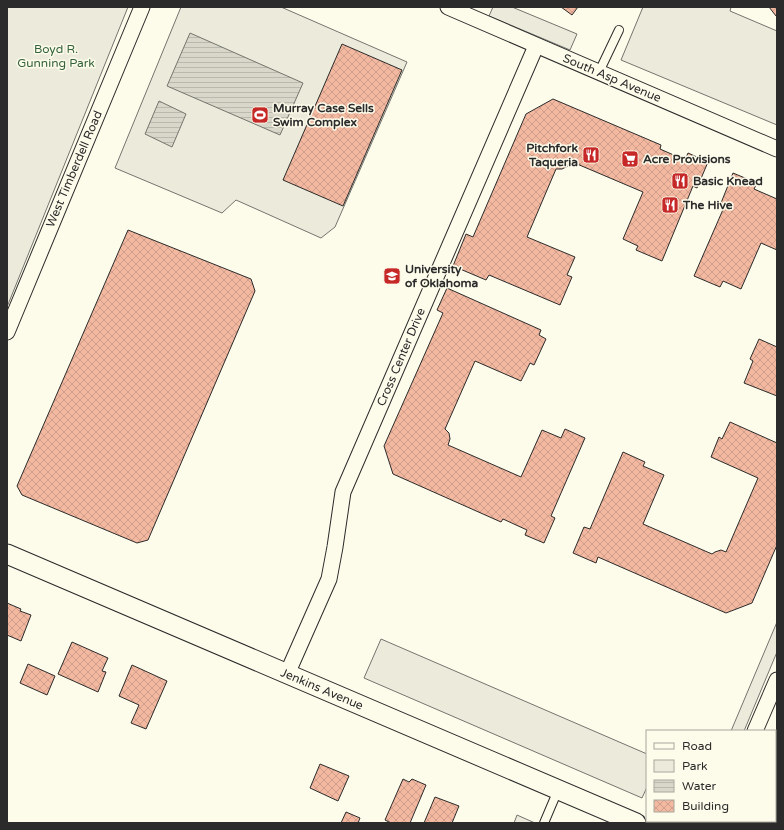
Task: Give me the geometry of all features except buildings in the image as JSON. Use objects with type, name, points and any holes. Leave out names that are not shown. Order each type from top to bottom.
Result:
[{"type":"street","name":"West Timberdell Road","points":[[7,332],[142,7]]},
{"type":"street","name":"South Asp Avenue","points":[[457,9],[536,46],[777,149]]},
{"type":"street","name":"Cross Center Drive","points":[[287,674],[329,579],[343,492],[536,46]]},
{"type":"street","name":"Jenkins Avenue","points":[[7,554],[636,823]]},
{"type":"street","points":[[756,730],[772,706],[777,680]]},
{"type":"lane","points":[[599,72],[619,30]]},
{"type":"lane","points":[[544,823],[558,790]]},
{"type":"green space","name":"Boyd R. Gunning Park","points":[[7,7],[128,7],[7,307]]},
{"type":"green space","name":"Murray Case Sells Swim Complex","points":[[181,7],[281,7],[407,62],[335,227],[321,238],[236,200],[222,213],[115,168]]},
{"type":"shaded area","points":[[493,7],[512,7],[577,34],[570,50],[489,16]]},
{"type":"shaded area","points":[[643,7],[731,7],[730,11],[777,31],[777,125],[621,60]]},
{"type":"shaded area","points":[[777,622],[777,652],[744,730],[731,730]]},
{"type":"shaded area","points":[[381,639],[646,754],[646,789],[642,798],[364,678]]},
{"type":"shaded area","points":[[517,815],[535,823],[514,823]]},
{"type":"water","points":[[190,33],[303,83],[280,135],[167,86]]},
{"type":"water","points":[[159,101],[186,114],[172,147],[145,134]]},
{"type":"place","name":"Murray Case Sells Swim Complex","points":[[260,115]]},
{"type":"place","name":"Pitchfork Taqueria","points":[[591,155]]},
{"type":"place","name":"Acre Provisions","points":[[630,159]]},
{"type":"place","name":"Basic Knead","points":[[680,181]]},
{"type":"place","name":"The Hive","points":[[670,205]]},
{"type":"place","name":"University of Oklahoma","points":[[392,276]]}]
